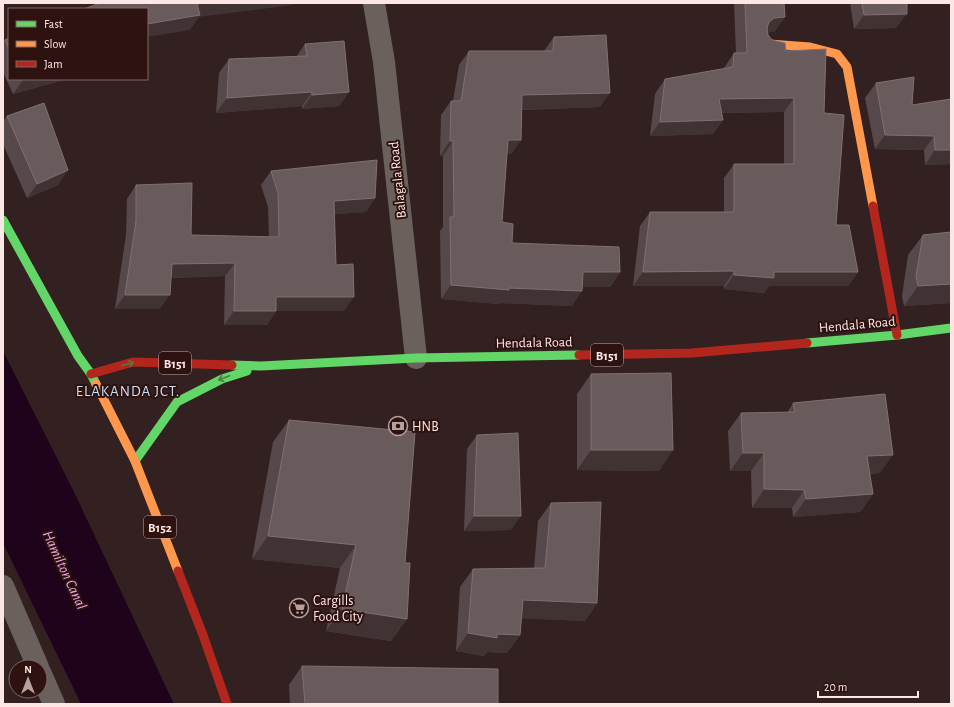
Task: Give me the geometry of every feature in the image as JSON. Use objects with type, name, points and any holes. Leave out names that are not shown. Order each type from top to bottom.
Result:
[{"type":"main road","points":[[769,44],[810,47],[838,54],[847,67],[897,335]]},
{"type":"main road","name":"B152","points":[[3,220],[78,356],[91,374],[135,461],[203,635],[227,704]]},
{"type":"main road","name":"Hendala Road","points":[[91,374],[133,362],[261,366],[416,358],[692,353],[897,335],[951,328]]},
{"type":"main road","name":"Hendala Road","points":[[135,461],[177,402],[222,378],[261,366]]},
{"type":"street","name":"Balagala Road","points":[[374,3],[384,62],[416,358]]},
{"type":"street","points":[[3,586],[35,659]]},
{"type":"street","points":[[48,690],[54,704]]},
{"type":"water","name":"Hamilton Canal","points":[[3,351],[74,492],[174,704],[81,704],[3,543]]},
{"type":"building","points":[[100,3],[203,3],[197,4],[200,15],[148,24],[148,8],[87,8]]},
{"type":"building","points":[[745,3],[784,3],[785,17],[774,18],[769,22],[767,28],[768,35],[772,40],[785,43],[786,51],[826,49],[824,113],[844,115],[836,225],[849,225],[858,272],[774,272],[774,278],[734,275],[734,271],[643,272],[650,212],[734,212],[734,164],[794,164],[794,98],[719,99],[723,120],[660,122],[665,79],[733,67],[734,53],[747,53]]},
{"type":"building","points":[[862,3],[907,3],[907,14],[864,15]]},
{"type":"building","points":[[606,35],[610,93],[522,95],[521,140],[508,140],[502,222],[513,224],[512,243],[619,247],[620,272],[583,272],[582,291],[509,288],[509,290],[451,285],[450,217],[454,217],[453,141],[450,141],[451,101],[461,101],[469,51],[553,51],[554,37]]},
{"type":"building","points":[[8,38],[8,47],[5,40]]},
{"type":"building","points":[[344,41],[349,92],[312,95],[312,92],[227,98],[229,59],[307,56],[305,44]]},
{"type":"building","points":[[914,77],[912,105],[951,99],[951,150],[935,150],[934,136],[885,135],[876,83]]},
{"type":"building","points":[[44,103],[68,170],[37,184],[7,116]]},
{"type":"building","points":[[377,160],[375,198],[334,201],[336,265],[353,264],[354,297],[276,297],[276,311],[234,311],[235,263],[172,264],[170,295],[125,295],[136,221],[136,185],[192,183],[191,235],[279,237],[278,193],[271,171]]},
{"type":"building","points":[[951,232],[951,284],[918,286],[916,276],[923,235]]},
{"type":"building","points":[[671,373],[673,450],[591,450],[591,374]]},
{"type":"building","points":[[885,394],[893,455],[867,456],[873,494],[806,499],[804,490],[764,489],[764,453],[743,453],[741,413],[795,412],[793,403]]},
{"type":"building","points":[[289,420],[415,432],[405,563],[410,563],[407,619],[342,609],[356,545],[268,536]]},
{"type":"building","points":[[518,433],[521,516],[474,516],[477,435]]},
{"type":"building","points":[[601,502],[597,603],[523,600],[520,635],[497,634],[497,638],[468,633],[473,569],[545,568],[551,503]]},
{"type":"building","points":[[302,666],[498,669],[498,704],[305,704]]},
{"type":"traffic: fast","points":[[3,220],[78,356],[91,374],[96,384]]},
{"type":"traffic: fast","points":[[807,343],[897,335],[951,328]]},
{"type":"traffic: fast","points":[[232,365],[261,366],[416,358],[579,355]]},
{"type":"traffic: fast","points":[[135,461],[177,402],[222,379],[247,371]]},
{"type":"traffic: slow","points":[[769,44],[810,47],[837,54],[847,67],[873,206]]},
{"type":"traffic: slow","points":[[96,384],[135,461],[178,571]]},
{"type":"traffic: jam","points":[[873,206],[897,335]]},
{"type":"traffic: jam","points":[[579,355],[692,353],[807,343]]},
{"type":"traffic: jam","points":[[91,374],[133,362],[232,365]]},
{"type":"traffic: jam","points":[[178,571],[203,635],[227,704]]},
{"type":"place","name":"HNB","points":[[398,426]]},
{"type":"place","name":"Cargills Food City","points":[[299,608]]},
{"type":"district","name":"ELAKANDA JCT.","points":[[128,391]]}]
